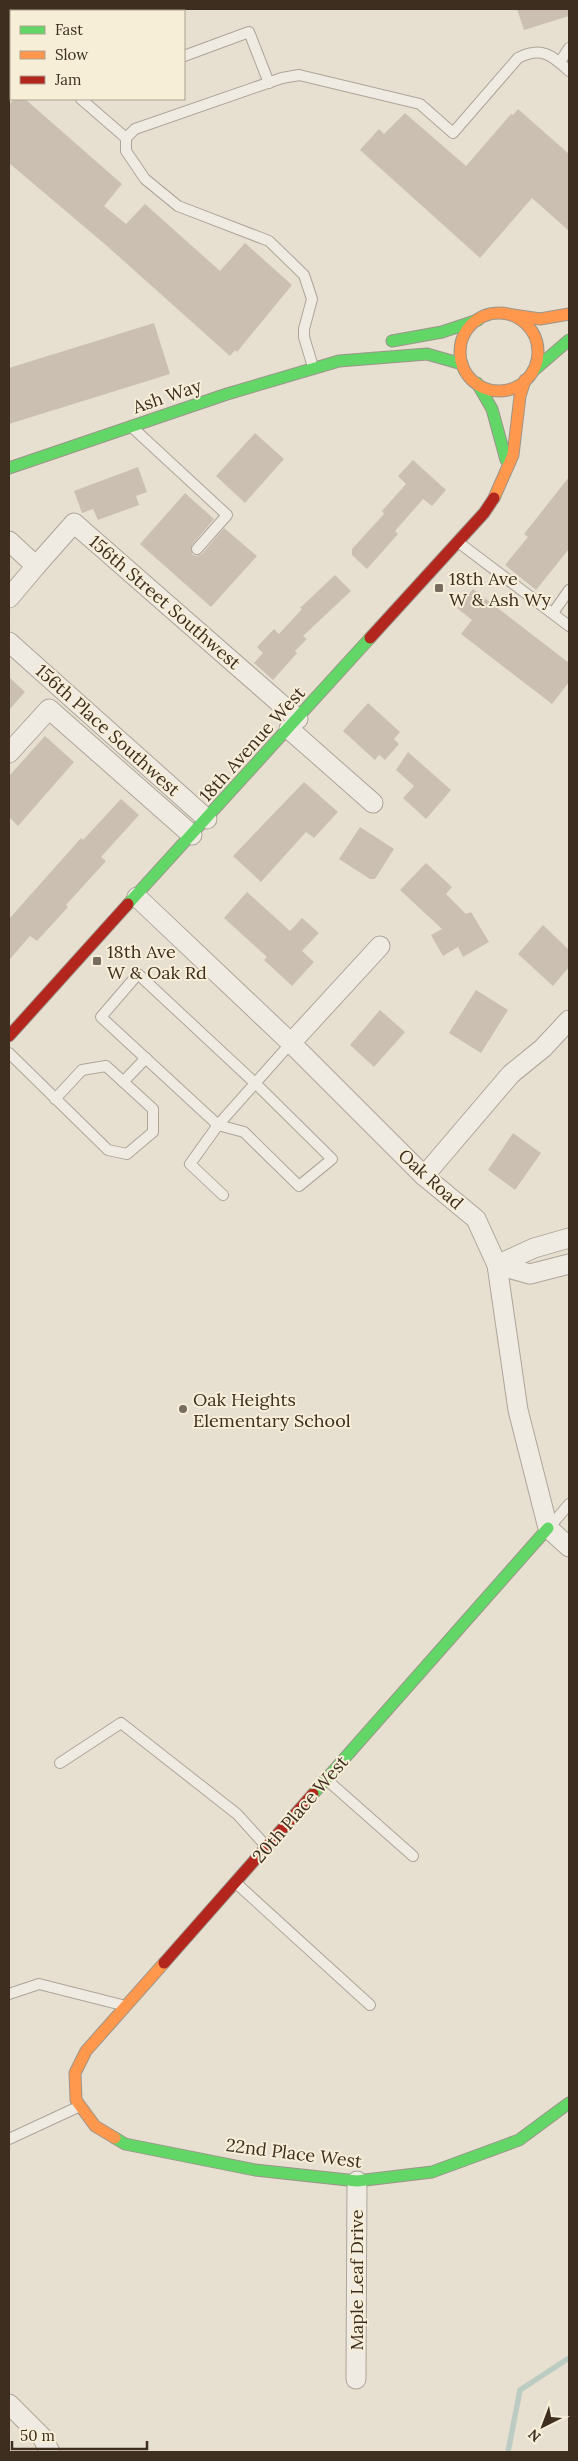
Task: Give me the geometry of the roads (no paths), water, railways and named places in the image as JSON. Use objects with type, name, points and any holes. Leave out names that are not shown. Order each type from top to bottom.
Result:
[{"type":"street","points":[[508,466],[492,409],[477,383],[462,364],[462,340],[468,329],[488,314],[500,313],[540,319],[569,314]]},
{"type":"street","points":[[513,315],[524,322],[538,340],[538,355],[529,375]]},
{"type":"street","points":[[384,342],[442,332],[478,320]]},
{"type":"street","points":[[477,383],[488,389],[501,390],[514,387],[569,340]]},
{"type":"street","name":"Ash Way","points":[[339,361],[356,350],[366,348]]},
{"type":"street","name":"Ash Way","points":[[9,468],[227,394],[339,361],[427,354],[462,364]]},
{"type":"street","name":"18th Avenue West","points":[[9,1036],[294,724],[493,501],[515,447],[519,397],[529,375]]},
{"type":"street","name":"156th Street Southwest","points":[[36,566],[74,523],[294,724]]},
{"type":"street","points":[[9,541],[36,566],[9,598]]},
{"type":"street","name":"156th Place Southwest","points":[[9,642],[207,819]]},
{"type":"street","points":[[9,753],[49,709],[192,835]]},
{"type":"street","points":[[294,724],[373,803]]},
{"type":"street","name":"Oak Road","points":[[136,897],[292,1043],[424,1176],[476,1220],[497,1265],[518,1410],[548,1528]]},
{"type":"street","points":[[292,1043],[380,946]]},
{"type":"street","points":[[424,1176],[511,1074],[543,1048],[569,1020]]},
{"type":"street","points":[[497,1265],[534,1248],[569,1238]]},
{"type":"street","points":[[497,1265],[530,1274],[569,1264]]},
{"type":"street","points":[[548,1528],[569,1547]]},
{"type":"street","name":"20th Place West","points":[[79,2103],[75,2073],[86,2050],[548,1528]]},
{"type":"street","name":"22nd Place West","points":[[79,2103],[95,2126],[125,2144],[255,2170],[357,2181],[432,2172],[519,2140],[569,2103]]},
{"type":"street","name":"Maple Leaf Drive","points":[[356,2379],[357,2181]]},
{"type":"street","points":[[9,2404],[46,2445]]},
{"type":"lane","points":[[185,56],[248,32],[269,83]]},
{"type":"lane","points":[[560,62],[569,48]]},
{"type":"lane","points":[[314,368],[304,337],[304,328],[312,299],[304,275],[269,240],[178,206],[145,179],[126,151],[126,138],[135,129],[269,83],[299,75],[420,104],[453,133],[518,58],[530,52],[545,53],[560,62],[569,71]]},
{"type":"lane","points":[[84,100],[126,138]]},
{"type":"lane","points":[[131,427],[226,515],[197,549]]},
{"type":"lane","points":[[458,542],[569,626]]},
{"type":"lane","points":[[553,614],[569,590]]},
{"type":"lane","points":[[138,974],[255,1083],[332,1159],[299,1186],[244,1132],[218,1125],[101,1017],[138,974]]},
{"type":"lane","points":[[223,1194],[190,1164],[218,1125],[292,1043]]},
{"type":"lane","points":[[9,1053],[55,1099],[108,1150],[127,1154],[152,1132],[153,1109],[106,1066],[82,1070],[55,1099]]},
{"type":"lane","points":[[123,1082],[146,1058]]},
{"type":"lane","points":[[548,1528],[569,1504]]},
{"type":"lane","points":[[60,1763],[120,1723],[237,1814],[266,1847]]},
{"type":"lane","points":[[327,1779],[413,1856]]},
{"type":"lane","points":[[235,1882],[370,2005]]},
{"type":"lane","points":[[9,1994],[39,1984],[66,1989],[126,2006]]},
{"type":"lane","points":[[9,2139],[79,2103]]},
{"type":"waterway","points":[[508,2452],[520,2390],[569,2358]]},
{"type":"place","name":"18th Ave W & Ash Wy","points":[[439,588]]},
{"type":"place","name":"18th Ave W & Oak Rd","points":[[97,961]]},
{"type":"place","name":"Oak Heights Elementary School","points":[[183,1409]]}]
